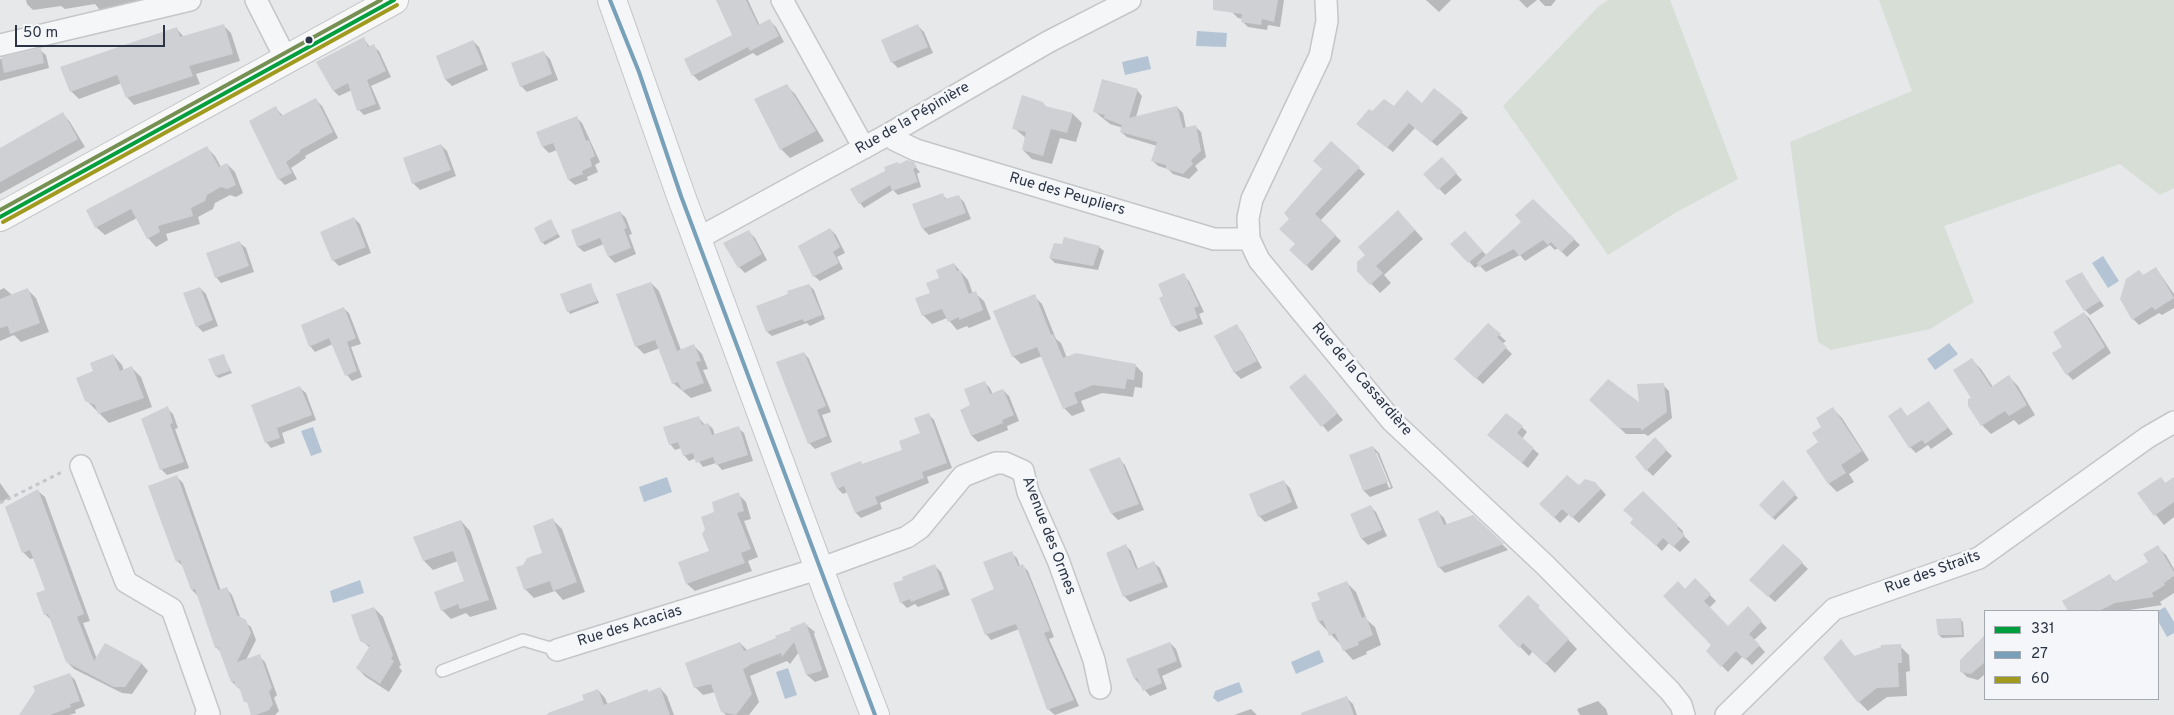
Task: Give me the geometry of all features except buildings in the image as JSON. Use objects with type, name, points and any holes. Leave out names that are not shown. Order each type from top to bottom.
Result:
[{"type":"main road","points":[[0,217],[394,0]]},
{"type":"street","points":[[0,45],[190,0]]},
{"type":"street","points":[[256,0],[286,59]]},
{"type":"street","points":[[782,0],[864,148]]},
{"type":"street","name":"Rue de la Pépinière","points":[[697,239],[889,134],[1048,42],[1130,0]]},
{"type":"street","name":"Rue de la Cassardière","points":[[1326,0],[1327,21],[1320,56],[1252,199],[1248,218],[1250,238],[1259,260],[1392,421],[1545,565],[1670,691],[1681,705],[1684,715]]},
{"type":"street","points":[[612,1],[697,239],[876,715]]},
{"type":"street","name":"Rue des Peupliers","points":[[889,134],[895,140],[916,150],[1214,238],[1250,238]]},
{"type":"street","name":"Rue des Straits","points":[[1726,715],[1834,609],[1979,558],[2148,437],[2174,422]]},
{"type":"street","name":"Avenue des Ormes","points":[[820,568],[914,534],[963,476],[996,463],[1014,465],[1023,471],[1028,492],[1058,560],[1094,660],[1100,688]]},
{"type":"street","points":[[81,466],[126,582],[172,610],[208,715]]},
{"type":"street","name":"Rue des Acacias","points":[[557,650],[820,568]]},
{"type":"lane","name":"Rue des Acacias","points":[[442,671],[523,640],[557,650]]},
{"type":"path","points":[[0,504],[58,472],[81,466]]},
{"type":"shaded area","points":[[1608,0],[1670,0],[1738,179],[1675,213],[1608,255],[1503,106],[1599,6]]},
{"type":"shaded area","points":[[1879,0],[2174,0],[2174,188],[2160,195],[2120,164],[1944,226],[1974,302],[1930,329],[1831,350],[1818,342],[1790,142],[1912,91]]},
{"type":"water","points":[[1197,31],[1227,33],[1226,47],[1196,46]]},
{"type":"water","points":[[1148,56],[1151,69],[1125,75],[1122,62]]},
{"type":"water","points":[[2103,256],[2119,281],[2108,288],[2092,263]]},
{"type":"water","points":[[1949,343],[1958,354],[1935,370],[1927,359]]},
{"type":"water","points":[[313,427],[322,452],[311,456],[301,431]]},
{"type":"water","points":[[667,477],[672,492],[644,502],[639,487]]},
{"type":"water","points":[[360,580],[364,593],[333,603],[330,591]]},
{"type":"water","points":[[2165,607],[2174,622],[2174,633],[2167,637],[2159,623],[2159,610]]},
{"type":"water","points":[[1319,650],[1324,662],[1296,674],[1291,662]]},
{"type":"water","points":[[788,668],[797,695],[785,699],[776,672]]},
{"type":"water","points":[[1239,682],[1243,692],[1218,702],[1213,698],[1215,691]]},
{"type":"transit line","points":[[0,210],[381,0]]},
{"type":"transit line","name":"331","points":[[0,217],[394,0]]},
{"type":"transit line","name":"27","points":[[610,0],[639,72],[681,196],[875,715]]},
{"type":"transit line","name":"60","points":[[3,222],[397,5]]}]
